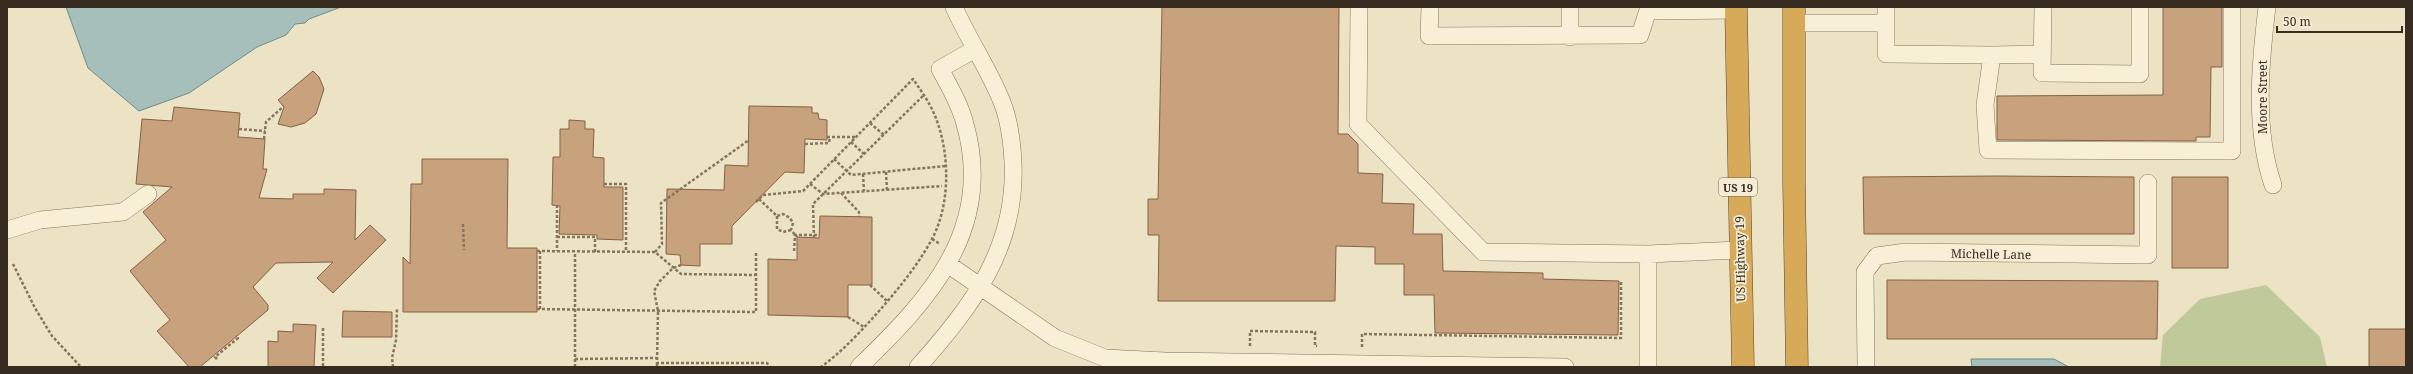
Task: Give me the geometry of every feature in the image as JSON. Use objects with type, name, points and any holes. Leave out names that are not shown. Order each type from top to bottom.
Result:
[{"type":"highway","name":"US Highway 19","points":[[1736,8],[1739,250],[1743,367]]},
{"type":"highway","points":[[1794,15],[1794,183],[1797,367]]},
{"type":"street","points":[[918,367],[938,345],[981,288],[992,268],[1006,227],[1014,179],[1012,151],[1002,102],[954,7]]},
{"type":"street","points":[[1359,7],[1358,124],[1483,252],[1648,254],[1739,250]]},
{"type":"street","points":[[1430,7],[1430,36],[1570,37],[1640,35],[1649,9],[1736,8]]},
{"type":"street","points":[[1570,7],[1570,37]]},
{"type":"street","points":[[2043,7],[2042,73],[2140,74],[2140,7]]},
{"type":"street","points":[[1992,55],[1985,105],[1988,150],[2232,151],[2232,7]]},
{"type":"street","name":"Moore Street","points":[[2267,7],[2262,63],[2261,129],[2266,165],[2273,185]]},
{"type":"street","points":[[1794,15],[1886,15],[1886,54],[2042,54]]},
{"type":"street","points":[[859,367],[887,340],[916,308],[951,259],[962,237],[968,212],[973,168],[970,144],[965,122],[940,69],[975,49]]},
{"type":"street","name":"Michelle Lane","points":[[1866,367],[1866,272],[1878,256],[1906,252],[2148,255],[2148,183]]},
{"type":"street","points":[[7,230],[40,220],[123,212],[148,194]]},
{"type":"street","points":[[1648,254],[1648,367]]},
{"type":"street","points":[[951,259],[981,288],[1055,338],[1105,358],[1165,361],[1565,367]]},
{"type":"path","points":[[756,202],[763,194],[803,191],[913,79],[924,95],[937,121],[945,166],[943,206],[932,239],[905,280],[864,327],[821,367]]},
{"type":"path","points":[[814,236],[813,204],[924,95]]},
{"type":"path","points":[[264,139],[266,122],[284,106]]},
{"type":"path","points":[[870,123],[884,135]]},
{"type":"path","points":[[239,129],[265,131]]},
{"type":"path","points":[[805,144],[830,144],[828,137],[856,137]]},
{"type":"path","points":[[655,252],[662,244],[661,203],[749,140]]},
{"type":"path","points":[[851,142],[864,154]]},
{"type":"path","points":[[834,159],[851,175],[945,166]]},
{"type":"path","points":[[886,172],[887,190]]},
{"type":"path","points":[[864,174],[864,191]]},
{"type":"path","points":[[604,184],[626,184],[626,252]]},
{"type":"path","points":[[810,184],[823,194],[942,186]]},
{"type":"path","points":[[840,193],[859,212],[859,217]]},
{"type":"path","points":[[759,199],[777,216],[777,229],[783,232],[790,230]]},
{"type":"path","points":[[557,205],[557,251]]},
{"type":"path","points":[[777,216],[783,214],[790,218],[793,223],[790,230]]},
{"type":"path","points":[[463,224],[464,250]]},
{"type":"path","points":[[790,230],[796,236],[819,235]]},
{"type":"path","points":[[794,251],[796,236]]},
{"type":"path","points":[[557,237],[595,237],[595,252]]},
{"type":"path","points":[[932,239],[951,259]]},
{"type":"path","points":[[756,251],[756,275],[756,312],[539,309],[539,251],[655,252],[681,274],[756,275]]},
{"type":"path","points":[[575,251],[575,367]]},
{"type":"path","points":[[12,264],[35,308],[52,336],[81,367]]},
{"type":"path","points":[[658,367],[658,311],[654,291],[660,281],[673,268],[681,265]]},
{"type":"path","points":[[1355,347],[1363,347],[1362,334],[1621,338],[1621,281]]},
{"type":"path","points":[[870,285],[888,301]]},
{"type":"path","points":[[393,367],[392,358],[396,340],[397,308]]},
{"type":"path","points":[[848,317],[864,327]]},
{"type":"path","points":[[323,328],[323,367]]},
{"type":"path","points":[[1243,346],[1251,346],[1250,331],[1315,332],[1315,346],[1323,346]]},
{"type":"path","points":[[217,359],[215,357],[238,338],[236,336]]},
{"type":"path","points":[[575,359],[657,358]]},
{"type":"path","points":[[657,363],[767,363],[770,367]]},
{"type":"green space","points":[[2266,285],[2320,337],[2327,367],[2160,367],[2163,335],[2200,299]]},
{"type":"water","points":[[66,7],[341,7],[309,19],[305,23],[295,24],[286,35],[257,47],[189,93],[139,111],[88,68]]},
{"type":"water","points":[[1971,359],[2054,359],[2069,367],[1972,367]]},
{"type":"building","points":[[1162,7],[1339,7],[1338,134],[1348,134],[1358,144],[1358,173],[1383,174],[1382,203],[1414,204],[1413,234],[1442,234],[1443,271],[1543,273],[1543,279],[1619,281],[1618,335],[1435,333],[1434,295],[1404,295],[1404,264],[1375,264],[1375,247],[1336,246],[1335,301],[1158,301],[1159,235],[1148,235],[1148,199],[1158,199]]},
{"type":"building","points":[[2163,7],[2222,7],[2222,67],[2211,67],[2210,137],[2196,137],[2196,141],[1997,140],[1997,96],[2163,95]]},
{"type":"building","points":[[313,71],[319,77],[324,89],[316,114],[305,123],[291,127],[278,124],[284,107],[278,100]]},
{"type":"building","points":[[749,106],[812,107],[812,113],[818,113],[819,119],[827,120],[827,140],[805,139],[804,173],[785,172],[732,226],[732,244],[700,244],[700,266],[681,265],[680,255],[666,254],[667,189],[724,190],[725,165],[748,166]]},
{"type":"building","points":[[174,107],[240,113],[238,137],[265,139],[263,169],[267,169],[259,198],[293,199],[293,194],[324,194],[324,189],[356,190],[355,240],[370,225],[386,240],[333,293],[317,278],[333,262],[276,263],[253,287],[268,305],[268,310],[200,367],[189,367],[157,331],[170,320],[130,271],[166,240],[143,212],[172,187],[136,184],[142,119],[172,121]]},
{"type":"building","points":[[569,120],[585,121],[585,129],[594,129],[593,157],[604,158],[604,187],[623,187],[623,240],[597,239],[597,235],[559,234],[560,206],[552,205],[553,157],[560,157],[560,129],[569,129]]},
{"type":"building","points":[[422,159],[508,159],[507,248],[537,248],[537,312],[403,312],[403,257],[410,264],[411,184],[422,184]]},
{"type":"building","points":[[1863,177],[2134,177],[2134,234],[1864,234]]},
{"type":"building","points":[[2172,177],[2228,177],[2228,268],[2172,268]]},
{"type":"building","points":[[820,216],[872,217],[872,285],[848,285],[848,317],[768,315],[768,259],[797,260],[797,237],[819,238]]},
{"type":"building","points":[[1887,280],[2158,281],[2157,339],[1887,339]]},
{"type":"building","points":[[343,311],[392,312],[392,337],[342,337]]},
{"type":"building","points":[[293,324],[316,325],[314,367],[268,367],[268,341],[278,342],[278,331],[293,332]]},
{"type":"building","points":[[2369,329],[2406,329],[2406,367],[2369,367]]}]
